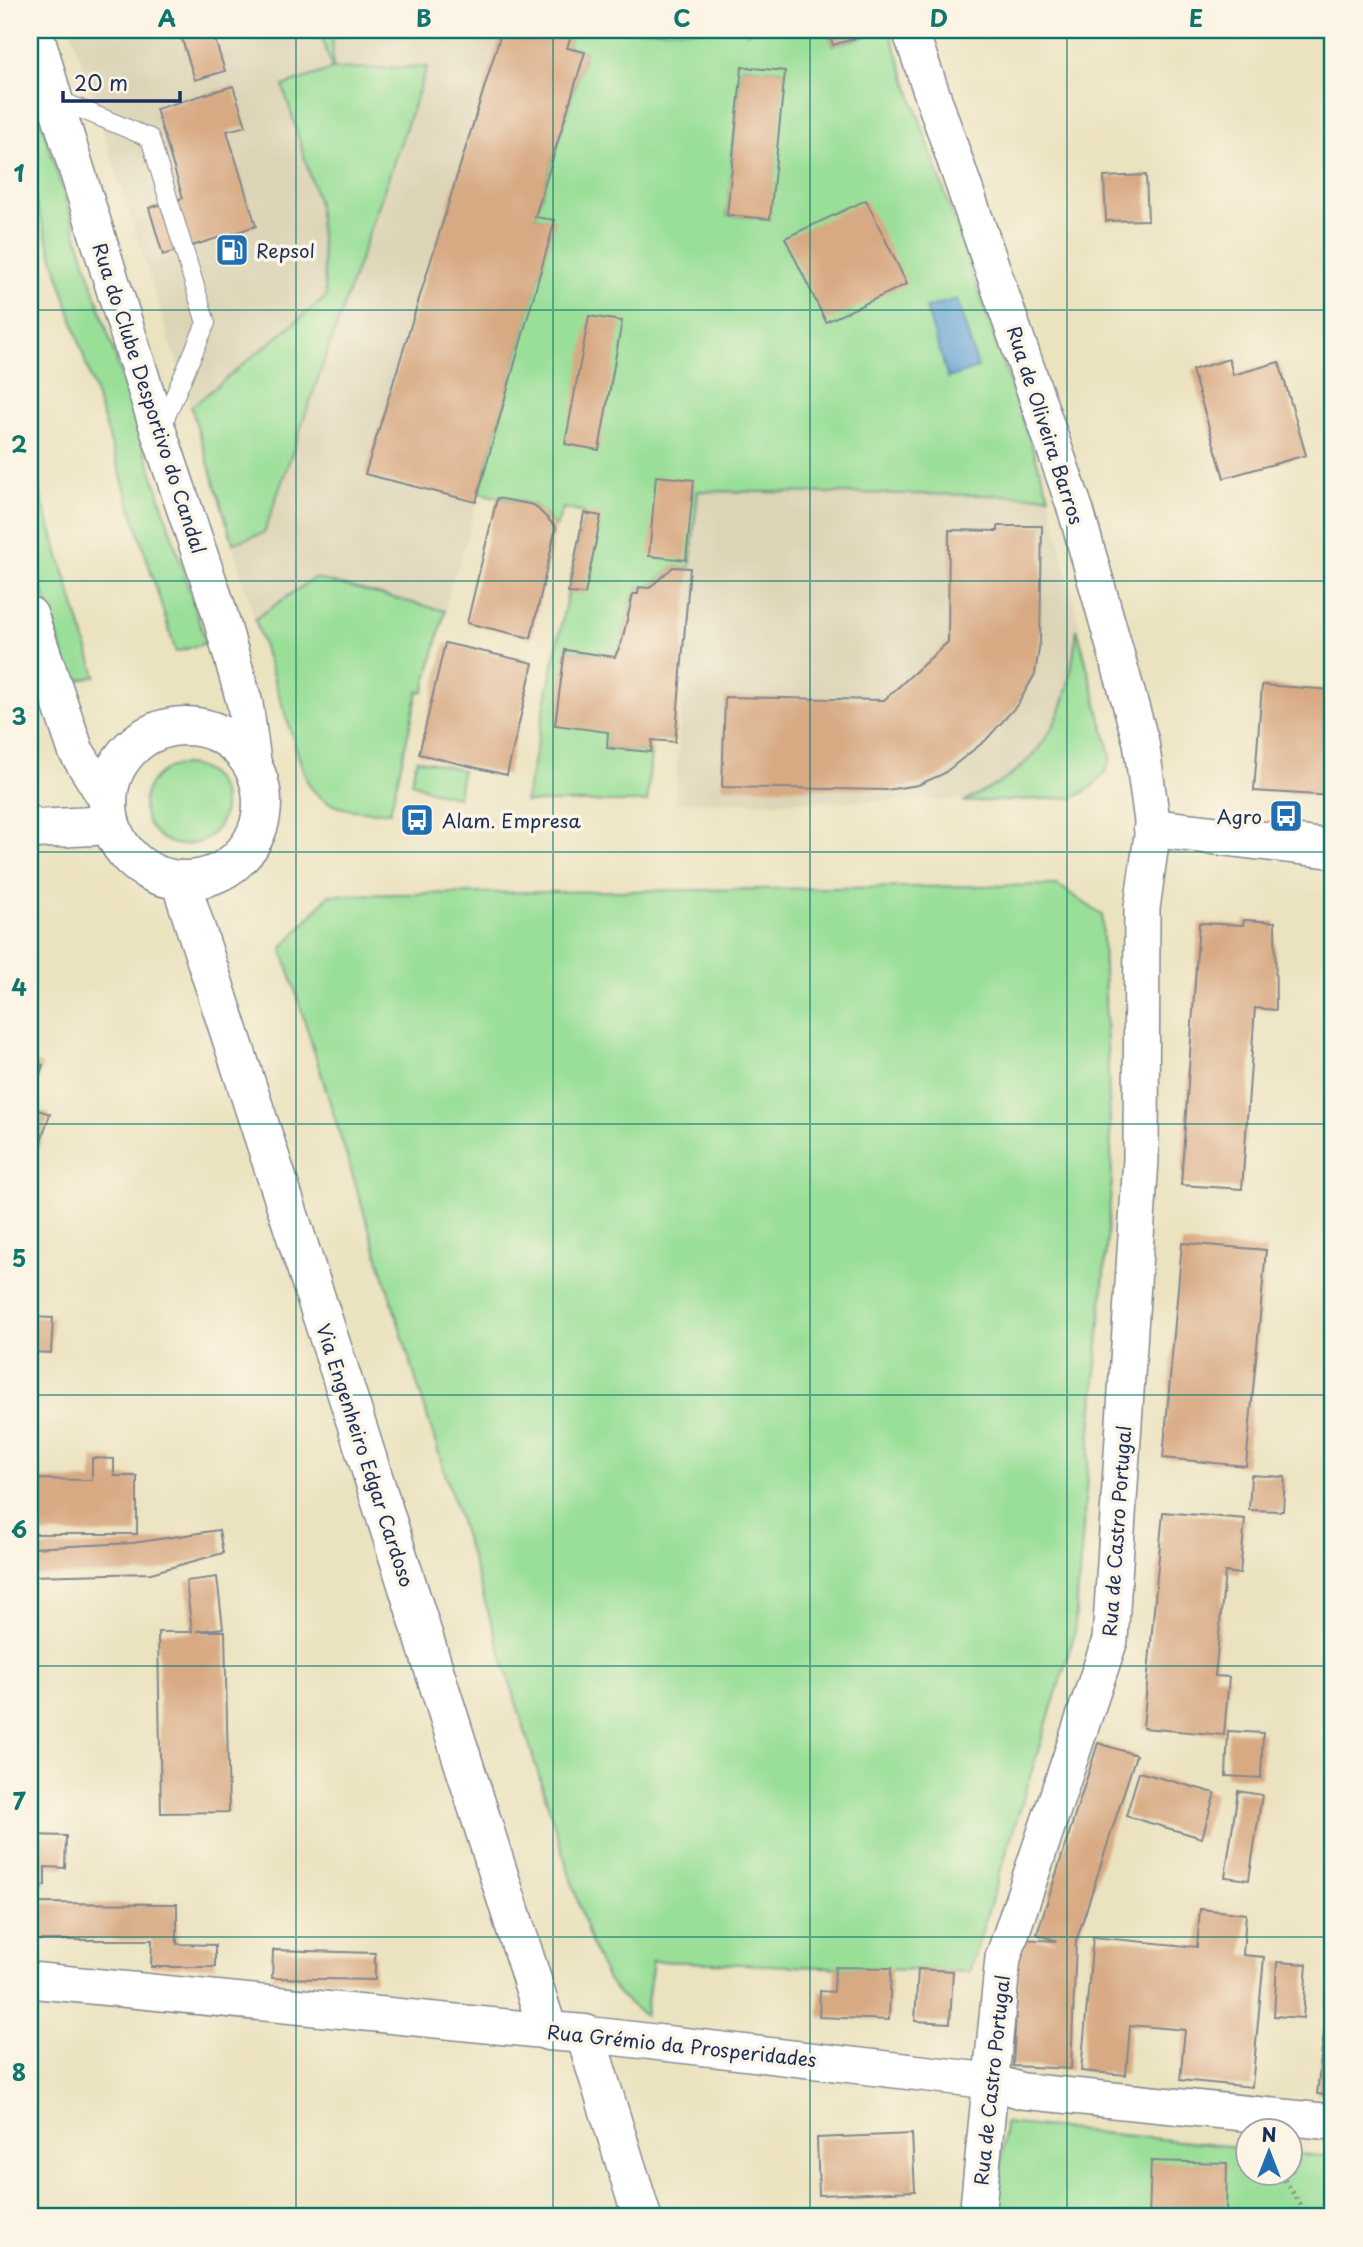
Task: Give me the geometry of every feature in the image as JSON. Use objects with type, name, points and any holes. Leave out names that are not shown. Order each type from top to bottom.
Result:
[{"type":"main road","points":[[176,727],[200,727],[222,735],[241,750],[254,768],[261,791],[261,814],[254,837],[243,857],[222,870],[202,878],[180,880],[157,874],[137,863],[121,846],[109,813],[112,778],[122,758],[139,741],[157,731],[176,727]]},
{"type":"main road","points":[[30,825],[36,829],[109,813]]},
{"type":"main road","points":[[1153,828],[1333,849]]},
{"type":"main road","name":"Via Engenheiro Edgar Cardoso","points":[[180,880],[340,1372],[566,2032],[642,2217]]},
{"type":"street","name":"Rua do Clube Desportivo do Candal","points":[[35,30],[159,433],[224,631],[245,704],[254,768]]},
{"type":"street","name":"Rua de Oliveira Barros","points":[[910,30],[1076,512],[1142,742],[1153,828]]},
{"type":"street","points":[[30,615],[76,751],[109,813]]},
{"type":"street","name":"Rua de Castro Portugal","points":[[977,2217],[1003,1958],[1110,1640],[1142,1159],[1142,908],[1153,828]]},
{"type":"street","name":"Rua Grémio da Prosperidades","points":[[30,1980],[566,2032],[990,2081],[1022,2091],[1333,2122]]},
{"type":"lane","points":[[54,97],[150,138],[206,323],[159,433]]},
{"type":"path","points":[[1291,2188],[1304,2210],[1305,2217]]},
{"type":"shaded area","points":[[71,30],[573,30],[567,48],[585,52],[535,216],[555,220],[461,559],[453,578],[424,691],[418,692],[390,812],[353,812],[327,802],[309,784]]},
{"type":"shaded area","points":[[698,491],[1049,496],[1107,745],[1072,799],[675,803],[690,568]]},
{"type":"green space","points":[[320,30],[332,30],[333,69],[427,67],[264,533],[233,543],[191,407],[326,297],[318,202],[283,86],[332,69]]},
{"type":"green space","points":[[573,30],[746,30],[746,33],[757,30],[828,30],[833,45],[889,30],[1049,496],[698,491],[690,568],[673,567],[649,588],[639,587],[638,594],[633,594],[622,641],[615,657],[566,650],[608,732],[607,748],[651,752],[647,802],[525,802],[584,513],[563,508],[556,527],[534,505],[479,493],[554,221],[535,217],[585,52],[567,48]],"holes":[[[742,67],[784,71],[769,219],[727,215]]]},
{"type":"green space","points":[[30,87],[206,643],[176,652],[30,184]]},
{"type":"green space","points":[[30,462],[96,676],[72,682],[30,550]]},
{"type":"green space","points":[[314,578],[445,611],[424,691],[418,692],[390,812],[344,808],[324,800],[308,783],[300,761],[255,619]]},
{"type":"green space","points":[[1077,629],[1111,757],[1105,772],[1091,788],[1073,798],[963,802],[1007,778],[1040,747],[1060,712],[1066,693]]},
{"type":"green space","points":[[417,759],[462,770],[458,797],[430,791],[411,782]]},
{"type":"green space","points":[[184,765],[199,768],[212,777],[221,790],[224,805],[221,820],[212,833],[199,842],[184,845],[169,842],[156,833],[147,820],[144,805],[147,790],[156,777],[169,768]]},
{"type":"green space","points":[[1058,885],[1102,915],[1112,1177],[1074,1636],[969,1972],[653,1961],[645,2016],[624,1999],[610,1982],[589,1937],[282,948],[329,895]]},
{"type":"green space","points":[[1005,2123],[1234,2147],[1234,2188],[1304,2188],[1304,2154],[1333,2157],[1333,2217],[996,2217]]},
{"type":"water","points":[[957,299],[978,368],[948,378],[926,308]]},
{"type":"building","points":[[179,30],[212,30],[225,71],[195,80]]},
{"type":"building","points":[[502,30],[573,30],[567,48],[585,52],[535,217],[555,220],[476,502],[365,474]]},
{"type":"building","points":[[828,30],[883,30],[833,45]]},
{"type":"building","points":[[742,67],[785,71],[770,219],[727,215]]},
{"type":"building","points":[[233,86],[246,126],[227,131],[256,226],[163,255],[149,208],[183,198],[156,109]]},
{"type":"building","points":[[1146,175],[1148,220],[1106,221],[1104,177]]},
{"type":"building","points":[[866,200],[907,284],[826,322],[785,238]]},
{"type":"building","points":[[589,316],[622,321],[599,450],[565,444]]},
{"type":"building","points":[[1229,359],[1233,375],[1279,362],[1306,455],[1224,478],[1192,370]]},
{"type":"building","points":[[656,476],[694,480],[686,560],[649,556]]},
{"type":"building","points":[[497,498],[534,505],[556,527],[531,638],[467,623]]},
{"type":"building","points":[[584,513],[601,516],[585,594],[568,593]]},
{"type":"building","points":[[998,526],[1042,526],[1040,642],[1035,674],[1018,704],[986,740],[943,774],[918,785],[886,790],[722,787],[725,697],[884,700],[948,642],[949,530],[998,531]]},
{"type":"building","points":[[673,567],[690,568],[675,742],[652,740],[651,752],[607,748],[608,732],[555,725],[565,650],[615,657],[622,641],[633,594],[638,594],[639,587],[649,588]]},
{"type":"building","points":[[445,643],[533,663],[507,775],[419,754]]},
{"type":"building","points":[[1262,685],[1333,690],[1333,796],[1254,791]]},
{"type":"building","points":[[1244,920],[1275,922],[1276,1010],[1255,1008],[1242,1189],[1181,1185],[1199,923],[1243,925]]},
{"type":"building","points":[[30,1060],[43,1065],[30,1103]]},
{"type":"building","points":[[30,1107],[50,1114],[30,1173]]},
{"type":"building","points":[[1182,1243],[1266,1250],[1246,1466],[1163,1458]]},
{"type":"building","points":[[30,1317],[53,1318],[51,1353],[30,1352]]},
{"type":"building","points":[[92,1458],[114,1459],[114,1476],[137,1476],[137,1534],[32,1534],[32,1479],[92,1480]]},
{"type":"building","points":[[1251,1475],[1285,1477],[1283,1511],[1249,1510]]},
{"type":"building","points":[[1163,1512],[1245,1519],[1240,1574],[1225,1572],[1215,1676],[1229,1677],[1224,1735],[1143,1728]]},
{"type":"building","points":[[219,1530],[223,1553],[151,1573],[30,1576],[30,1548],[133,1543]]},
{"type":"building","points":[[217,1577],[223,1628],[197,1631],[225,1631],[229,1812],[161,1813],[158,1632],[192,1632],[186,1581]]},
{"type":"building","points":[[1228,1731],[1263,1733],[1261,1778],[1226,1776]]},
{"type":"building","points":[[1098,1743],[1136,1755],[1076,1942],[1071,2069],[1013,2066],[1020,1939],[1057,1941],[1037,1934]]},
{"type":"building","points":[[1139,1772],[1215,1793],[1202,1838],[1126,1816]]},
{"type":"building","points":[[1238,1791],[1262,1795],[1249,1880],[1225,1877]]},
{"type":"building","points":[[30,1835],[66,1836],[65,1868],[45,1867],[45,1886],[35,1885],[36,1861],[30,1861]]},
{"type":"building","points":[[30,1903],[177,1904],[177,1944],[215,1945],[215,1967],[151,1967],[152,1940],[30,1940]]},
{"type":"building","points":[[1200,1909],[1246,1914],[1243,1955],[1264,1957],[1252,2087],[1180,2080],[1185,2030],[1130,2025],[1126,2075],[1081,2071],[1093,1937],[1197,1947]]},
{"type":"building","points":[[273,1950],[375,1953],[375,1980],[272,1978]]},
{"type":"building","points":[[1277,1962],[1307,1964],[1303,2018],[1274,2016]]},
{"type":"building","points":[[835,1967],[891,1968],[889,2020],[819,2017],[820,1991],[834,1992]]},
{"type":"building","points":[[918,1969],[953,1971],[950,2023],[915,2021]]},
{"type":"building","points":[[1328,1996],[1333,1997],[1333,2096],[1317,2094]]},
{"type":"building","points":[[912,2134],[915,2191],[819,2195],[817,2138]]},
{"type":"building","points":[[1151,2161],[1227,2163],[1226,2217],[1149,2216]]},
{"type":"place","name":"Repsol","points":[[232,250]]},
{"type":"place","name":"Agro","points":[[1286,816]]},
{"type":"place","name":"Alam. Empresa","points":[[417,820]]}]
